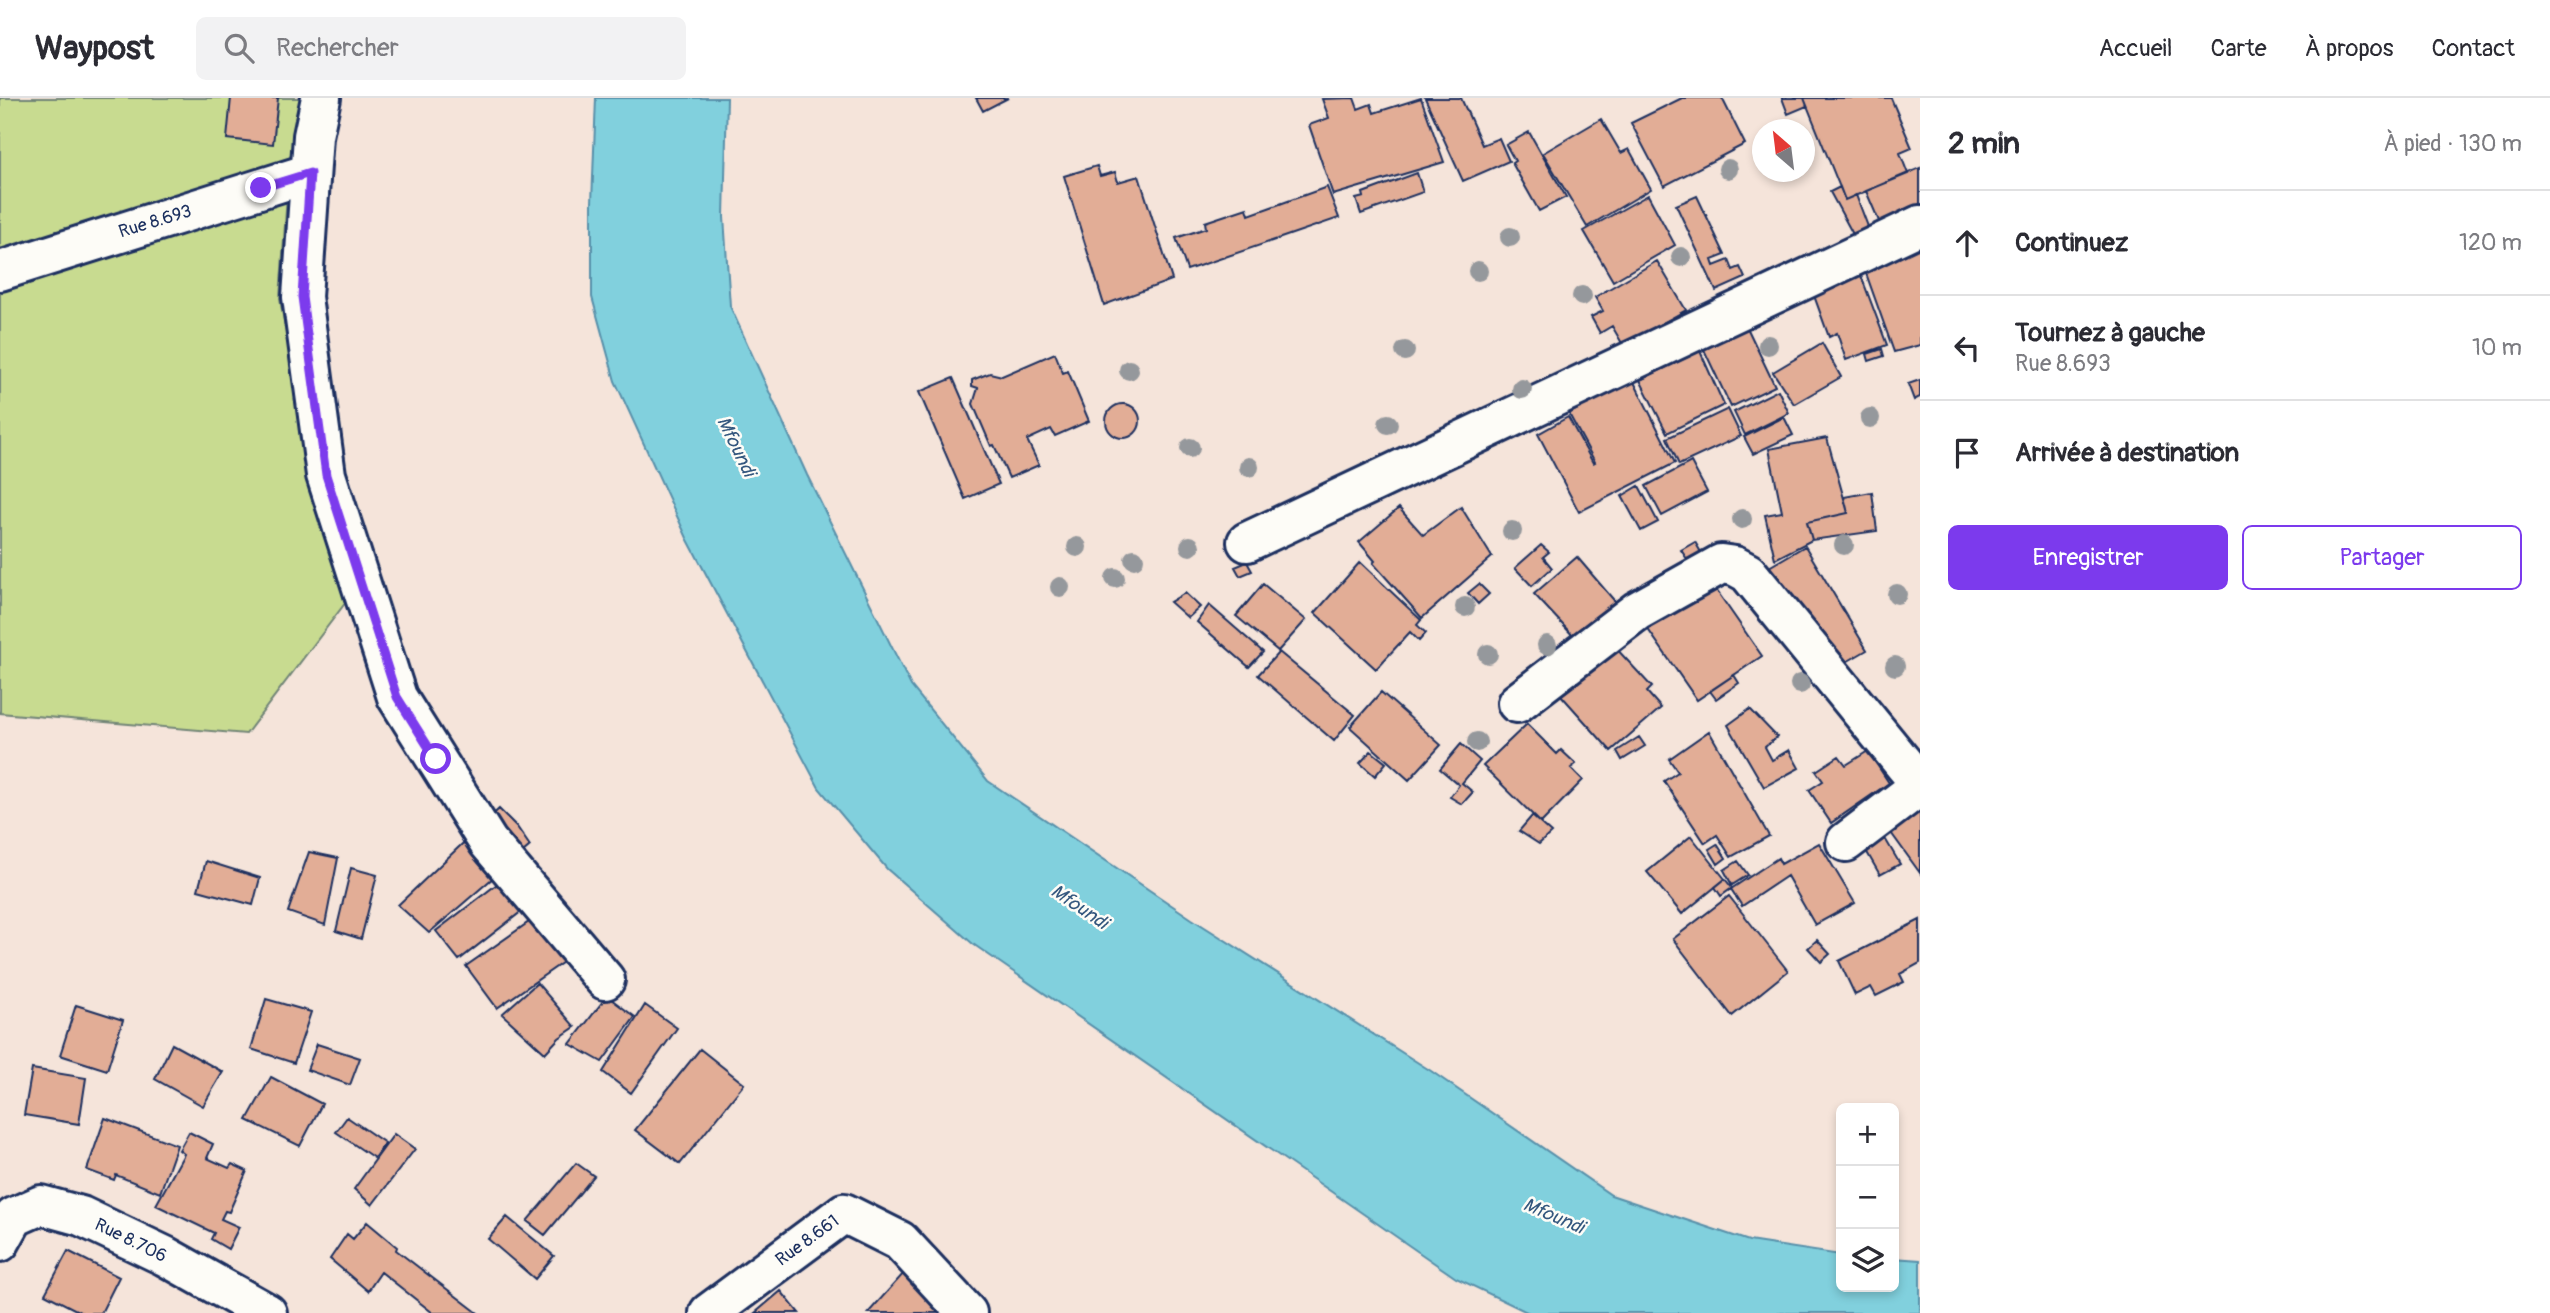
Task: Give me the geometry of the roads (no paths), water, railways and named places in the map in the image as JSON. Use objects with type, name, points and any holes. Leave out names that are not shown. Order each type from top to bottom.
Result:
[{"type":"street","points":[[321,98],[313,136],[302,297],[326,475],[397,697],[488,842],[605,980]]},
{"type":"street","name":"Rue 8.693","points":[[0,271],[310,173]]},
{"type":"street","points":[[1247,542],[1920,225]]},
{"type":"street","points":[[1517,704],[1637,611],[1721,564],[1735,566],[1748,573],[1920,785],[1846,842]]},
{"type":"street","name":"Rue 8.706","points":[[0,1242],[14,1217],[41,1205],[81,1216],[165,1256],[267,1313]]},
{"type":"street","name":"Rue 8.661","points":[[709,1313],[844,1213],[900,1241],[967,1313]]},
{"type":"water","name":"Mfoundi","points":[[596,98],[727,98],[724,217],[730,306],[807,475],[911,686],[988,781],[1192,919],[1431,1071],[1611,1195],[1749,1241],[1836,1254],[1836,1292],[1899,1292],[1899,1258],[1920,1260],[1920,1313],[1529,1313],[1456,1278],[973,944],[887,869],[819,788],[687,538],[615,381],[592,297]]}]
